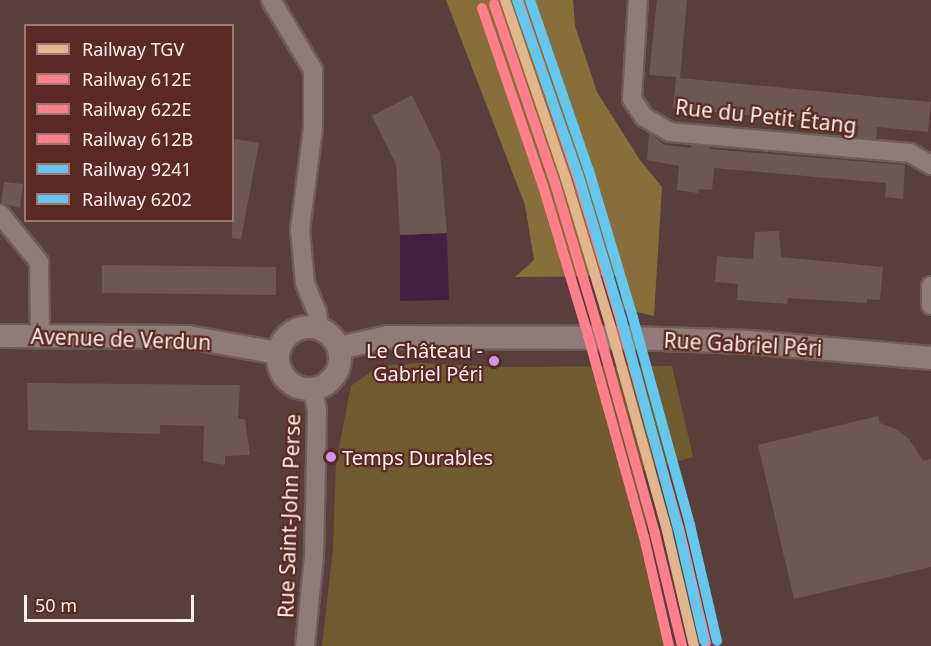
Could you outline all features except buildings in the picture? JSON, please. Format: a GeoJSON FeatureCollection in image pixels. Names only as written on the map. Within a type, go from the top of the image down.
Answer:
{"type":"FeatureCollection","features":[{"type":"Feature","properties":{"kind":"street"},"geometry":{"type":"LineString","coordinates":[[271,0],[313,70],[313,128],[300,230],[305,283],[317,312],[319,329]]}},
{"type":"Feature","properties":{"kind":"street","name":"Rue du Petit Étang"},"geometry":{"type":"LineString","coordinates":[[639,0],[632,99],[644,117],[670,132],[910,153],[931,165]]}},
{"type":"Feature","properties":{"kind":"street"},"geometry":{"type":"LineString","coordinates":[[0,214],[39,262],[40,336]]}},
{"type":"Feature","properties":{"kind":"street"},"geometry":{"type":"LineString","coordinates":[[931,286],[931,304]]}},
{"type":"Feature","properties":{"kind":"street"},"geometry":{"type":"LineString","coordinates":[[307,326],[327,332],[339,348],[340,359],[332,379],[312,388],[301,388],[283,375],[278,353],[288,334],[297,329],[307,326]]}},
{"type":"Feature","properties":{"kind":"street","name":"Avenue de Verdun"},"geometry":{"type":"LineString","coordinates":[[0,336],[188,337],[278,353]]}},
{"type":"Feature","properties":{"kind":"street","name":"Rue Gabriel Péri"},"geometry":{"type":"LineString","coordinates":[[339,348],[388,338],[632,338],[750,342],[931,358]]}},
{"type":"Feature","properties":{"kind":"street","name":"Rue Saint-John Perse"},"geometry":{"type":"LineString","coordinates":[[305,646],[314,556],[316,411],[312,388]]}},
{"type":"Feature","properties":{"kind":"shaded area"},"geometry":{"type":"Polygon","coordinates":[[[446,0],[573,0],[575,26],[597,92],[640,160],[662,187],[654,316],[623,309],[618,276],[515,277],[534,260],[525,205],[446,0]]]}},
{"type":"Feature","properties":{"kind":"shaded area"},"geometry":{"type":"Polygon","coordinates":[[[447,233],[449,300],[400,301],[400,235],[447,233]]]}},
{"type":"Feature","properties":{"kind":"shaded area"},"geometry":{"type":"Polygon","coordinates":[[[421,363],[497,367],[672,366],[693,457],[636,473],[671,646],[322,646],[333,549],[336,462],[351,386],[379,366],[421,363]]]}},
{"type":"Feature","properties":{"kind":"rail line","name":"TGV"},"geometry":{"type":"LineString","coordinates":[[505,0],[566,179],[610,325],[667,531],[694,646]]}},
{"type":"Feature","properties":{"kind":"rail line","name":"9241"},"geometry":{"type":"LineString","coordinates":[[517,0],[578,174],[622,321],[678,528],[704,641]]}},
{"type":"Feature","properties":{"kind":"rail line","name":"622E"},"geometry":{"type":"LineString","coordinates":[[518,0],[577,175],[621,322],[679,528],[706,643]]}},
{"type":"Feature","properties":{"kind":"rail line","name":"6202"},"geometry":{"type":"LineString","coordinates":[[530,0],[589,171],[633,318],[690,525],[717,641]]}},
{"type":"Feature","properties":{"kind":"rail line","name":"612E"},"geometry":{"type":"LineString","coordinates":[[494,4],[555,183],[598,328],[655,534],[682,646]]}},
{"type":"Feature","properties":{"kind":"rail line","name":"612B"},"geometry":{"type":"LineString","coordinates":[[482,8],[543,186],[587,332],[644,537],[669,646]]}},
{"type":"Feature","properties":{"kind":"place","name":"Le Château - Gabriel Péri"},"geometry":{"type":"Point","coordinates":[494,361]}},
{"type":"Feature","properties":{"kind":"place","name":"Temps Durables"},"geometry":{"type":"Point","coordinates":[331,457]}}]}
